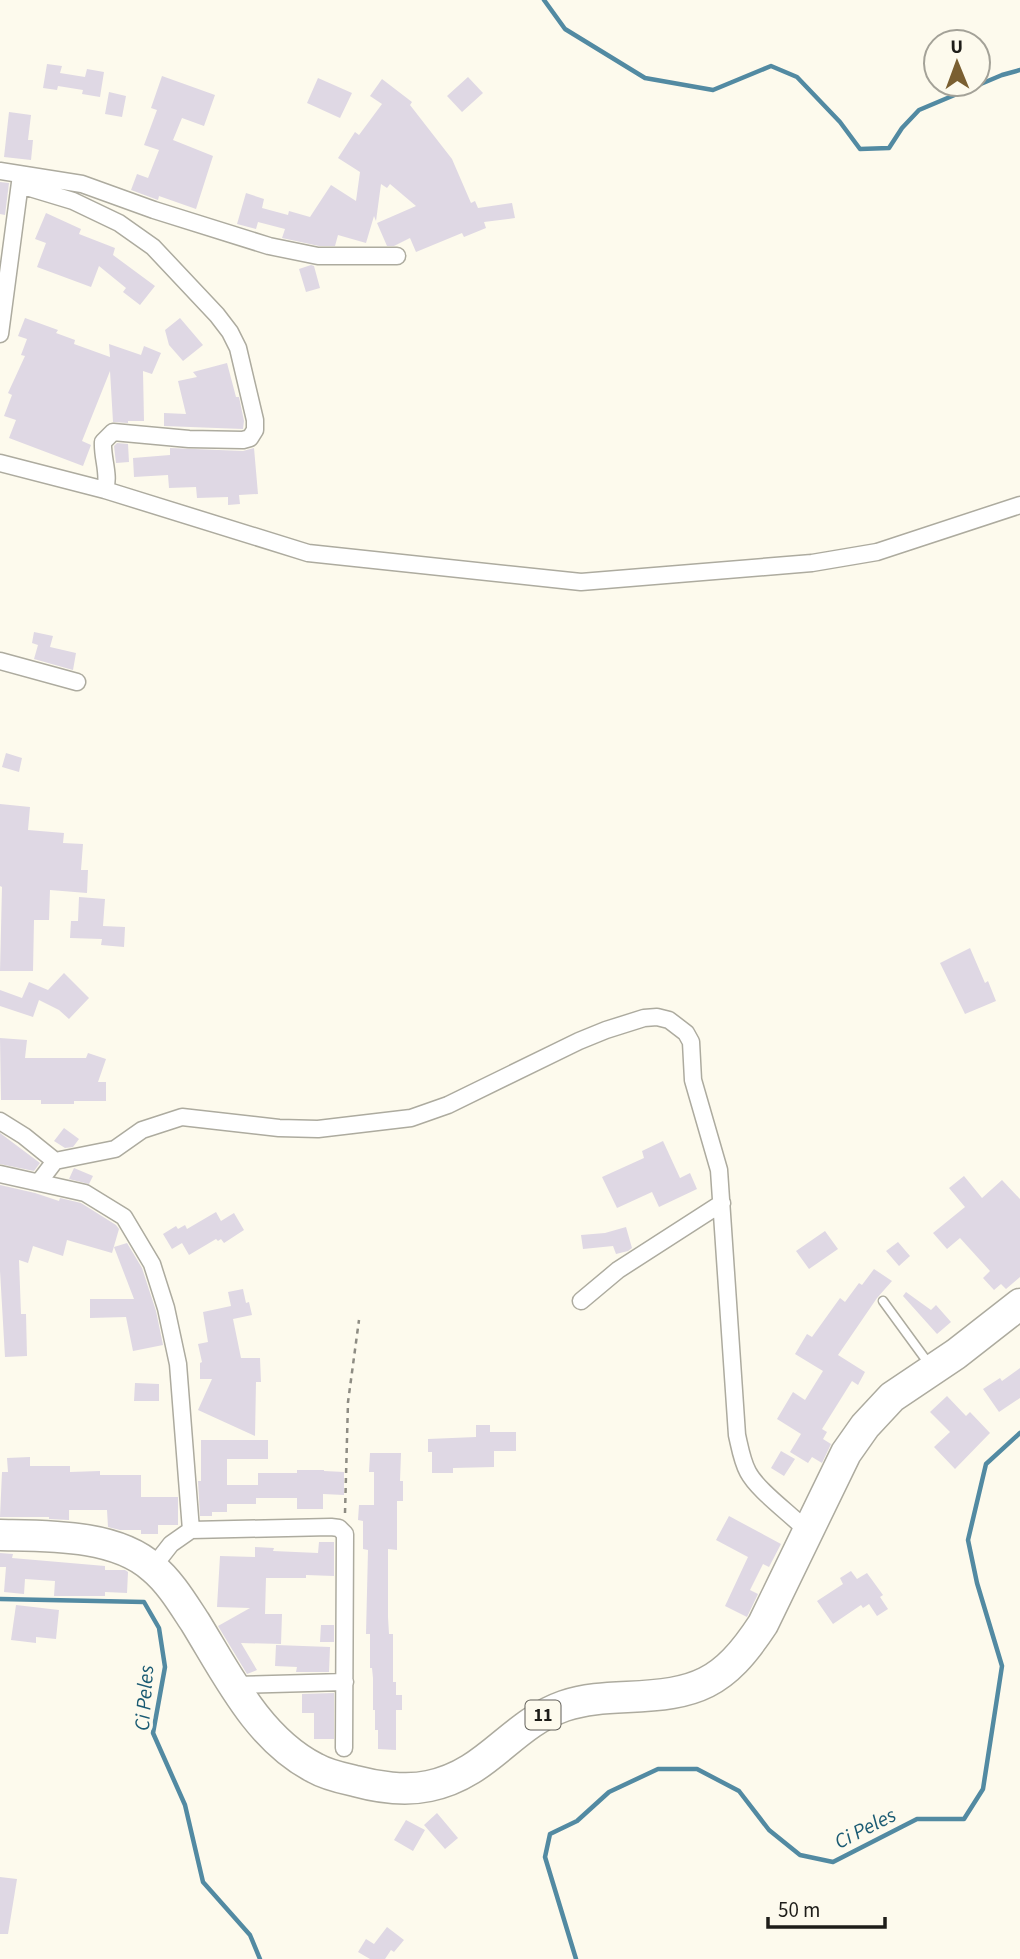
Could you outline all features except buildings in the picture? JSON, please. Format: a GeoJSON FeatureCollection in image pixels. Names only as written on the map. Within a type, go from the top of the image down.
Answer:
{"type":"FeatureCollection","features":[{"type":"Feature","properties":{"kind":"highway","name":"11"},"geometry":{"type":"LineString","coordinates":[[0,1535],[68,1538],[101,1544],[132,1554],[153,1567],[184,1606],[234,1685],[287,1750],[316,1769],[368,1784],[425,1787],[464,1774],[533,1721],[565,1706],[597,1698],[681,1693],[713,1679],[740,1656],[763,1624],[846,1453],[865,1426],[892,1398],[956,1354],[1020,1304]]}},
{"type":"Feature","properties":{"kind":"street"},"geometry":{"type":"LineString","coordinates":[[0,170],[119,223],[153,247],[217,315],[238,348],[255,420],[253,434],[243,440],[189,439],[113,432],[103,442],[107,482],[105,490]]}},
{"type":"Feature","properties":{"kind":"street"},"geometry":{"type":"LineString","coordinates":[[20,180],[82,184],[269,246],[318,256],[397,256]]}},
{"type":"Feature","properties":{"kind":"street"},"geometry":{"type":"LineString","coordinates":[[0,334],[20,180]]}},
{"type":"Feature","properties":{"kind":"street"},"geometry":{"type":"LineString","coordinates":[[57,194],[82,184]]}},
{"type":"Feature","properties":{"kind":"street"},"geometry":{"type":"LineString","coordinates":[[0,463],[105,490],[308,553],[581,582],[812,563],[877,552],[1020,505]]}},
{"type":"Feature","properties":{"kind":"street"},"geometry":{"type":"LineString","coordinates":[[0,661],[77,682]]}},
{"type":"Feature","properties":{"kind":"street"},"geometry":{"type":"LineString","coordinates":[[39,1182],[55,1161],[115,1149],[142,1130],[182,1117],[305,1129],[411,1118],[448,1105],[579,1041],[633,1020],[657,1017],[678,1025],[691,1042],[693,1080],[716,1155],[722,1203],[737,1435],[743,1460],[757,1485],[807,1531]]}},
{"type":"Feature","properties":{"kind":"street"},"geometry":{"type":"LineString","coordinates":[[0,1121],[55,1161]]}},
{"type":"Feature","properties":{"kind":"street"},"geometry":{"type":"LineString","coordinates":[[0,1174],[85,1194],[124,1217],[152,1264],[166,1308],[178,1364],[191,1530]]}},
{"type":"Feature","properties":{"kind":"street"},"geometry":{"type":"LineString","coordinates":[[581,1301],[618,1270],[722,1203]]}},
{"type":"Feature","properties":{"kind":"street"},"geometry":{"type":"LineString","coordinates":[[153,1567],[171,1544],[191,1530],[339,1528],[345,1534],[344,1748]]}},
{"type":"Feature","properties":{"kind":"street"},"geometry":{"type":"LineString","coordinates":[[234,1685],[345,1682]]}},
{"type":"Feature","properties":{"kind":"lane"},"geometry":{"type":"LineString","coordinates":[[883,1301],[933,1369]]}},
{"type":"Feature","properties":{"kind":"path"},"geometry":{"type":"LineString","coordinates":[[345,1534],[348,1402],[359,1320]]}},
{"type":"Feature","properties":{"kind":"waterway"},"geometry":{"type":"LineString","coordinates":[[544,0],[565,29],[645,78],[713,90],[771,66],[797,77],[840,122],[860,149],[889,148],[902,128],[919,110],[1020,70]]}},
{"type":"Feature","properties":{"kind":"waterway","name":"Ci Peles"},"geometry":{"type":"LineString","coordinates":[[576,1959],[545,1857],[550,1834],[577,1821],[609,1792],[658,1769],[697,1769],[739,1791],[769,1830],[800,1855],[833,1862],[917,1819],[964,1819],[983,1789],[1002,1666],[977,1583],[968,1540],[986,1464],[1020,1433]]}},
{"type":"Feature","properties":{"kind":"waterway","name":"Ci Peles"},"geometry":{"type":"LineString","coordinates":[[0,1599],[144,1602],[159,1628],[165,1667],[153,1733],[185,1805],[203,1882],[250,1935],[260,1959]]}}]}
